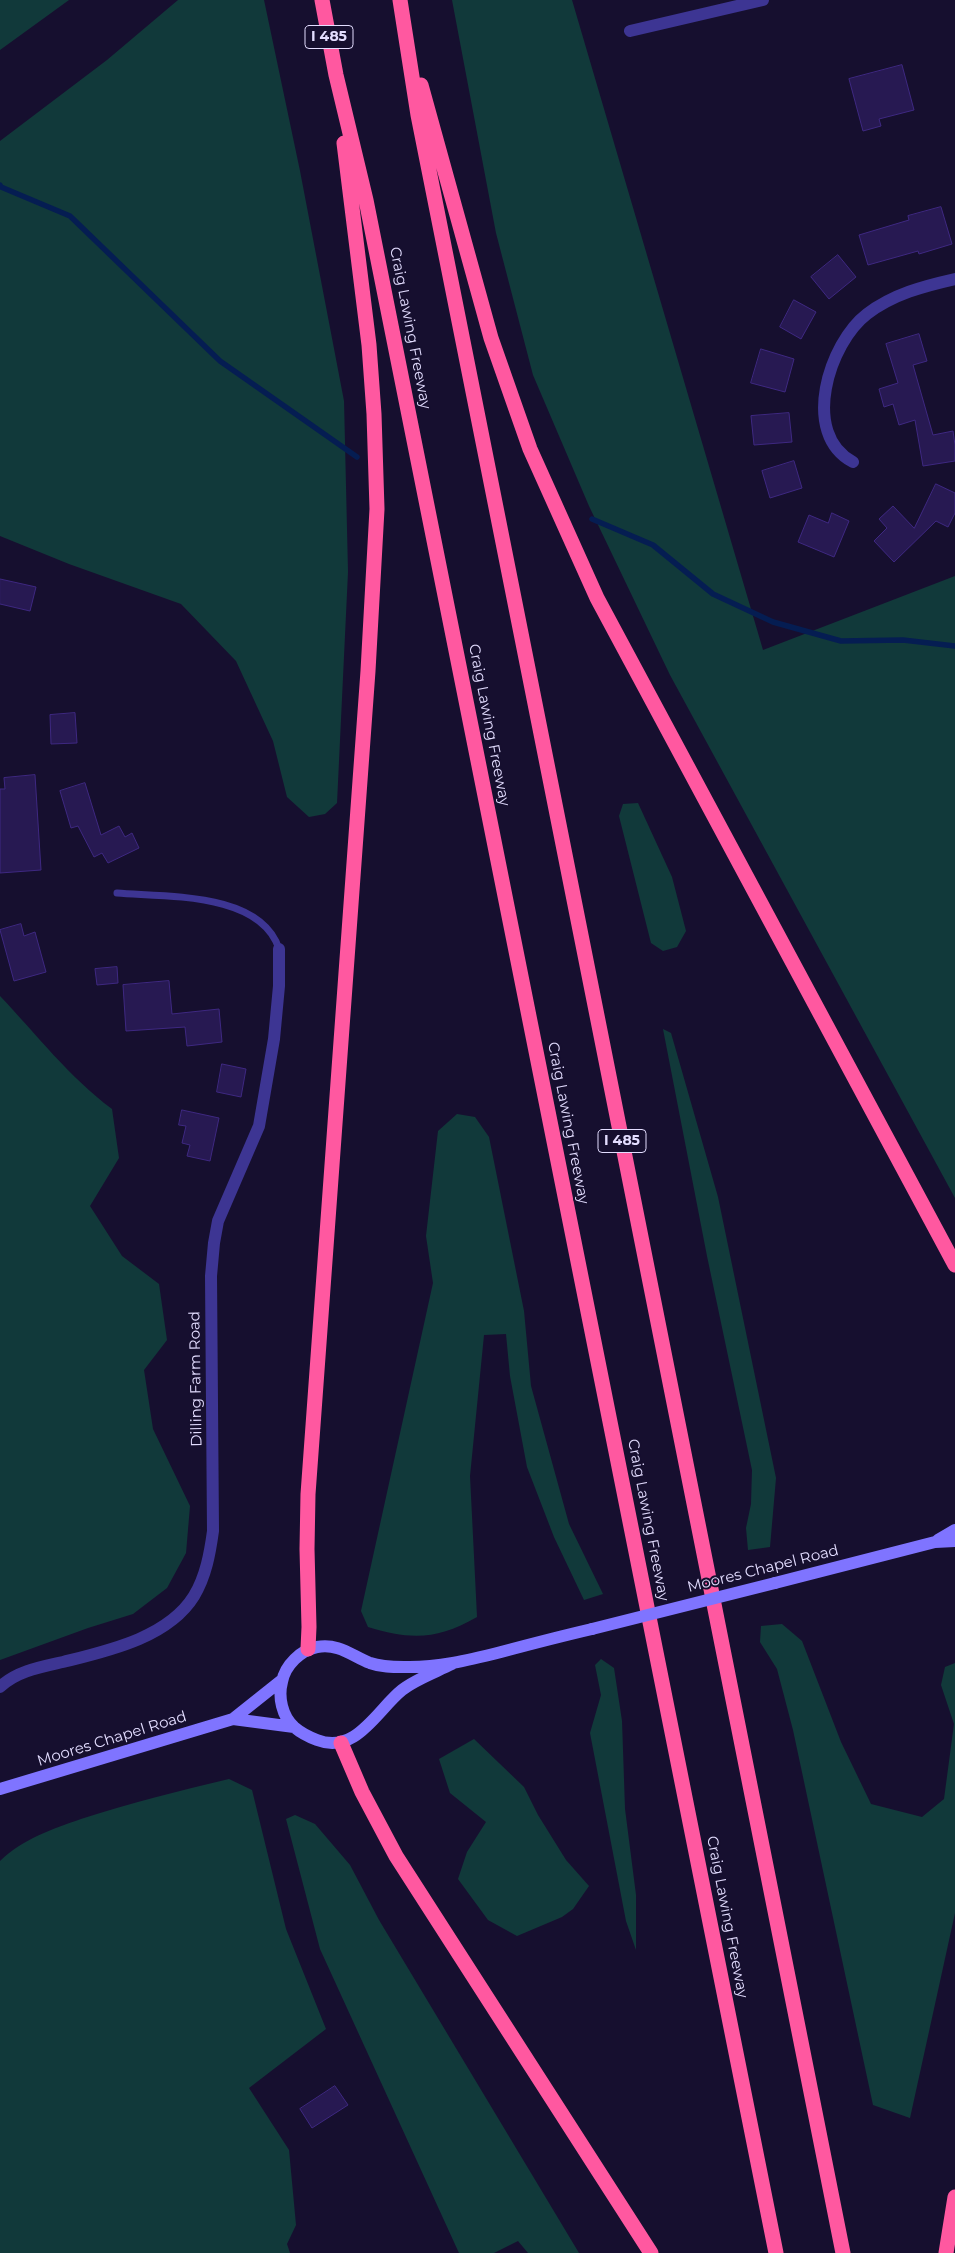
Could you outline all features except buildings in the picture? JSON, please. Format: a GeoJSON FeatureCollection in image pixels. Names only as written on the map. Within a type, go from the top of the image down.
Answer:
{"type":"FeatureCollection","features":[{"type":"Feature","properties":{"kind":"highway","name":"Craig Lawing Freeway"},"geometry":{"type":"LineString","coordinates":[[322,0],[336,74],[370,219],[776,2253]]}},
{"type":"Feature","properties":{"kind":"highway","name":"I 485"},"geometry":{"type":"LineString","coordinates":[[400,0],[406,28],[420,125],[843,2253]]}},
{"type":"Feature","properties":{"kind":"highway"},"geometry":{"type":"LineString","coordinates":[[406,28],[491,338],[530,449],[545,484],[597,598],[955,1264]]}},
{"type":"Feature","properties":{"kind":"highway"},"geometry":{"type":"LineString","coordinates":[[308,1649],[308,1494],[366,691],[377,509],[374,414],[369,345],[336,74]]}},
{"type":"Feature","properties":{"kind":"highway"},"geometry":{"type":"LineString","coordinates":[[341,1743],[362,1792],[396,1856],[651,2253]]}},
{"type":"Feature","properties":{"kind":"highway"},"geometry":{"type":"LineString","coordinates":[[946,2253],[955,2197]]}},
{"type":"Feature","properties":{"kind":"main road","name":"Moores Chapel Road"},"geometry":{"type":"LineString","coordinates":[[935,1542],[955,1530]]}},
{"type":"Feature","properties":{"kind":"main road","name":"Moores Chapel Road"},"geometry":{"type":"LineString","coordinates":[[0,1789],[233,1719],[282,1680],[297,1656],[308,1649],[335,1646],[384,1666],[407,1667],[452,1664],[935,1542],[955,1541]]}},
{"type":"Feature","properties":{"kind":"main road","name":"Moores Chapel Road"},"geometry":{"type":"LineString","coordinates":[[282,1680],[280,1692],[281,1705],[286,1716],[294,1726],[308,1736],[324,1742],[341,1743],[351,1739],[365,1728],[404,1689],[452,1664]]}},
{"type":"Feature","properties":{"kind":"main road","name":"Moores Chapel Road"},"geometry":{"type":"LineString","coordinates":[[233,1719],[294,1726]]}},
{"type":"Feature","properties":{"kind":"street"},"geometry":{"type":"LineString","coordinates":[[630,31],[763,0]]}},
{"type":"Feature","properties":{"kind":"street"},"geometry":{"type":"LineString","coordinates":[[853,462],[840,456],[830,438],[825,422],[824,402],[828,380],[836,357],[847,336],[866,314],[890,299],[917,288],[955,279]]}},
{"type":"Feature","properties":{"kind":"street","name":"Dilling Farm Road"},"geometry":{"type":"LineString","coordinates":[[0,1687],[12,1678],[27,1671],[102,1652],[146,1636],[180,1612],[193,1597],[203,1576],[209,1558],[213,1511],[212,1276],[214,1243],[218,1222],[227,1198],[256,1137],[274,1039],[279,986],[279,949]]}},
{"type":"Feature","properties":{"kind":"lane"},"geometry":{"type":"LineString","coordinates":[[117,893],[203,901],[236,908],[262,922],[270,930],[279,949]]}},
{"type":"Feature","properties":{"kind":"green space"},"geometry":{"type":"Polygon","coordinates":[[[0,0],[69,0],[0,50],[0,0]]]}},
{"type":"Feature","properties":{"kind":"green space"},"geometry":{"type":"Polygon","coordinates":[[[178,0],[264,0],[300,171],[344,401],[348,572],[337,803],[325,814],[309,817],[287,797],[273,741],[236,661],[181,604],[69,564],[0,536],[0,141],[107,60],[178,0]]]}},
{"type":"Feature","properties":{"kind":"green space"},"geometry":{"type":"Polygon","coordinates":[[[452,0],[572,0],[763,650],[955,576],[955,1198],[670,675],[589,506],[533,375],[496,233],[452,0]]]}},
{"type":"Feature","properties":{"kind":"green space"},"geometry":{"type":"Polygon","coordinates":[[[638,803],[672,877],[686,931],[677,947],[663,951],[651,943],[619,816],[623,804],[638,803]]]}},
{"type":"Feature","properties":{"kind":"green space"},"geometry":{"type":"Polygon","coordinates":[[[0,996],[67,1069],[96,1097],[112,1109],[119,1158],[90,1206],[122,1256],[159,1284],[167,1340],[144,1370],[153,1429],[190,1506],[186,1553],[167,1588],[133,1614],[0,1660],[0,996]]]}},
{"type":"Feature","properties":{"kind":"green space"},"geometry":{"type":"Polygon","coordinates":[[[663,1029],[671,1033],[718,1197],[776,1478],[770,1547],[748,1550],[746,1528],[751,1504],[752,1470],[707,1256],[663,1029]]]}},
{"type":"Feature","properties":{"kind":"green space"},"geometry":{"type":"Polygon","coordinates":[[[457,1114],[475,1117],[489,1137],[524,1311],[531,1386],[569,1524],[603,1594],[584,1600],[554,1537],[527,1467],[510,1376],[506,1334],[484,1335],[470,1476],[477,1617],[463,1625],[436,1634],[411,1636],[368,1627],[361,1611],[433,1283],[426,1236],[438,1131],[457,1114]]]}},
{"type":"Feature","properties":{"kind":"green space"},"geometry":{"type":"Polygon","coordinates":[[[782,1624],[802,1641],[841,1742],[871,1804],[922,1817],[944,1799],[954,1724],[941,1685],[945,1667],[955,1663],[955,1913],[910,2118],[873,2105],[793,1730],[777,1669],[760,1642],[761,1626],[782,1624]]]}},
{"type":"Feature","properties":{"kind":"green space"},"geometry":{"type":"Polygon","coordinates":[[[601,1659],[614,1668],[622,1721],[625,1809],[636,1895],[636,1950],[626,1921],[590,1733],[601,1695],[595,1665],[601,1659]]]}},
{"type":"Feature","properties":{"kind":"green space"},"geometry":{"type":"Polygon","coordinates":[[[474,1739],[524,1787],[538,1815],[566,1860],[589,1886],[573,1909],[562,1917],[517,1936],[488,1920],[458,1879],[467,1852],[486,1822],[450,1793],[439,1759],[474,1739]]]}},
{"type":"Feature","properties":{"kind":"green space"},"geometry":{"type":"Polygon","coordinates":[[[229,1779],[252,1790],[286,1929],[326,2029],[249,2088],[289,2150],[296,2225],[287,2244],[290,2253],[0,2253],[0,1861],[28,1841],[70,1823],[136,1802],[229,1779]]]}},
{"type":"Feature","properties":{"kind":"green space"},"geometry":{"type":"Polygon","coordinates":[[[295,1815],[315,1824],[350,1865],[379,1920],[579,2253],[528,2253],[518,2241],[494,2253],[459,2253],[320,1949],[286,1819],[295,1815]]]}},
{"type":"Feature","properties":{"kind":"waterway"},"geometry":{"type":"LineString","coordinates":[[0,185],[70,216],[220,361],[357,457]]}},
{"type":"Feature","properties":{"kind":"waterway"},"geometry":{"type":"LineString","coordinates":[[592,519],[653,545],[713,594],[773,622],[841,641],[903,640],[955,646]]}}]}
